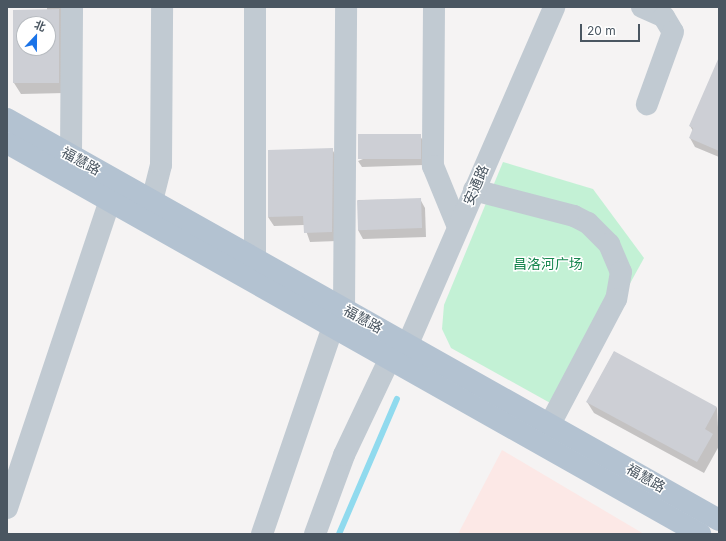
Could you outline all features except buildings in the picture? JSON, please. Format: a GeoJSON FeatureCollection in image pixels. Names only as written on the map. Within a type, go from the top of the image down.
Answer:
{"type":"FeatureCollection","features":[{"type":"Feature","properties":{"kind":"main road","name":"福慧路"},"geometry":{"type":"LineString","coordinates":[[7,119],[255,258],[339,318],[700,534]]}},
{"type":"Feature","properties":{"kind":"main road","name":"福慧路"},"geometry":{"type":"LineString","coordinates":[[7,143],[110,201],[339,318]]}},
{"type":"Feature","properties":{"kind":"main road","name":"福慧路"},"geometry":{"type":"LineString","coordinates":[[399,355],[550,424],[719,520]]}},
{"type":"Feature","properties":{"kind":"street"},"geometry":{"type":"LineString","coordinates":[[71,155],[72,7]]}},
{"type":"Feature","properties":{"kind":"street"},"geometry":{"type":"LineString","coordinates":[[152,201],[161,165],[162,7]]}},
{"type":"Feature","properties":{"kind":"street"},"geometry":{"type":"LineString","coordinates":[[255,7],[255,258]]}},
{"type":"Feature","properties":{"kind":"street"},"geometry":{"type":"LineString","coordinates":[[262,534],[339,318],[346,7]]}},
{"type":"Feature","properties":{"kind":"street"},"geometry":{"type":"LineString","coordinates":[[434,7],[433,166],[458,227]]}},
{"type":"Feature","properties":{"kind":"street","name":"安通路"},"geometry":{"type":"LineString","coordinates":[[315,534],[344,455],[399,355],[458,227],[554,7]]}},
{"type":"Feature","properties":{"kind":"street"},"geometry":{"type":"LineString","coordinates":[[642,7],[664,17],[673,32],[647,104]]}},
{"type":"Feature","properties":{"kind":"street"},"geometry":{"type":"LineString","coordinates":[[474,190],[574,216],[588,223],[609,244],[621,272],[616,299],[550,424]]}},
{"type":"Feature","properties":{"kind":"street"},"geometry":{"type":"LineString","coordinates":[[7,508],[110,201]]}},
{"type":"Feature","properties":{"kind":"shaded area"},"geometry":{"type":"Polygon","coordinates":[[[502,450],[644,534],[458,534],[502,450]]]}},
{"type":"Feature","properties":{"kind":"green space","name":"昌洛河广场"},"geometry":{"type":"Polygon","coordinates":[[[503,162],[593,189],[644,258],[561,409],[451,348],[442,329],[444,305],[503,162]]]}},
{"type":"Feature","properties":{"kind":"waterway"},"geometry":{"type":"LineString","coordinates":[[339,534],[397,399]]}}]}
